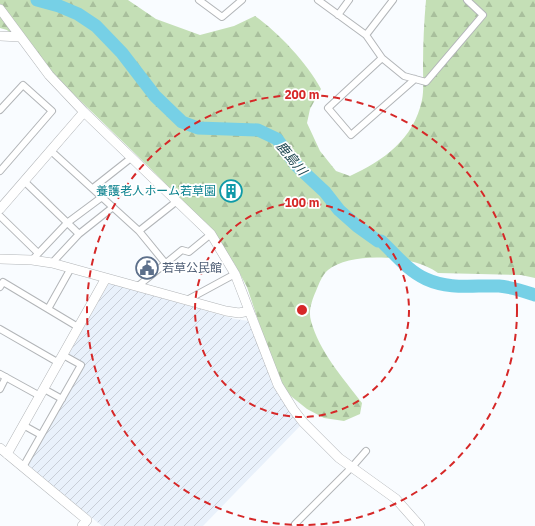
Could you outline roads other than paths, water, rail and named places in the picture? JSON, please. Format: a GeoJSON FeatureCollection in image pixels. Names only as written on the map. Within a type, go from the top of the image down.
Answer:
{"type":"FeatureCollection","features":[{"type":"Feature","properties":{"kind":"street"},"geometry":{"type":"LineString","coordinates":[[199,0],[222,17],[242,0]]}},
{"type":"Feature","properties":{"kind":"street"},"geometry":{"type":"LineString","coordinates":[[318,0],[366,35],[382,58],[404,76],[426,82],[483,15],[467,0]]}},
{"type":"Feature","properties":{"kind":"street"},"geometry":{"type":"LineString","coordinates":[[338,15],[349,0]]}},
{"type":"Feature","properties":{"kind":"street"},"geometry":{"type":"LineString","coordinates":[[366,35],[393,0]]}},
{"type":"Feature","properties":{"kind":"street"},"geometry":{"type":"LineString","coordinates":[[0,9],[49,75],[84,112],[211,234],[235,274],[278,385],[303,422],[339,458],[396,498],[420,526]]}},
{"type":"Feature","properties":{"kind":"street"},"geometry":{"type":"LineString","coordinates":[[0,36],[20,37]]}},
{"type":"Feature","properties":{"kind":"street"},"geometry":{"type":"LineString","coordinates":[[382,58],[328,108],[351,135],[415,79]]}},
{"type":"Feature","properties":{"kind":"street"},"geometry":{"type":"LineString","coordinates":[[0,110],[23,85],[52,111],[0,171]]}},
{"type":"Feature","properties":{"kind":"street"},"geometry":{"type":"LineString","coordinates":[[0,209],[84,112]]}},
{"type":"Feature","properties":{"kind":"street"},"geometry":{"type":"LineString","coordinates":[[50,150],[140,231],[166,264]]}},
{"type":"Feature","properties":{"kind":"street"},"geometry":{"type":"LineString","coordinates":[[93,188],[131,158]]}},
{"type":"Feature","properties":{"kind":"street"},"geometry":{"type":"LineString","coordinates":[[24,181],[79,234]]}},
{"type":"Feature","properties":{"kind":"street"},"geometry":{"type":"LineString","coordinates":[[0,259],[35,256],[67,224],[102,197]]}},
{"type":"Feature","properties":{"kind":"street"},"geometry":{"type":"LineString","coordinates":[[140,231],[177,201]]}},
{"type":"Feature","properties":{"kind":"street"},"geometry":{"type":"LineString","coordinates":[[52,263],[79,234],[113,207]]}},
{"type":"Feature","properties":{"kind":"street"},"geometry":{"type":"LineString","coordinates":[[0,216],[35,256],[52,263],[226,311],[239,313],[249,311]]}},
{"type":"Feature","properties":{"kind":"street"},"geometry":{"type":"LineString","coordinates":[[138,286],[182,250],[189,252],[211,234]]}},
{"type":"Feature","properties":{"kind":"street"},"geometry":{"type":"LineString","coordinates":[[48,309],[71,268]]}},
{"type":"Feature","properties":{"kind":"street"},"geometry":{"type":"LineString","coordinates":[[187,300],[235,274]]}},
{"type":"Feature","properties":{"kind":"street"},"geometry":{"type":"LineString","coordinates":[[82,526],[87,520],[3,451],[23,425],[106,278]]}},
{"type":"Feature","properties":{"kind":"street"},"geometry":{"type":"LineString","coordinates":[[0,287],[3,282],[78,327]]}},
{"type":"Feature","properties":{"kind":"street"},"geometry":{"type":"LineString","coordinates":[[0,329],[61,359],[81,365],[23,467]]}},
{"type":"Feature","properties":{"kind":"street"},"geometry":{"type":"LineString","coordinates":[[0,374],[62,399]]}},
{"type":"Feature","properties":{"kind":"street"},"geometry":{"type":"LineString","coordinates":[[0,389],[6,377]]}},
{"type":"Feature","properties":{"kind":"street"},"geometry":{"type":"LineString","coordinates":[[23,425],[41,435]]}},
{"type":"Feature","properties":{"kind":"street"},"geometry":{"type":"LineString","coordinates":[[295,524],[366,451]]}},
{"type":"Feature","properties":{"kind":"waterway","name":"鹿島川"},"geometry":{"type":"LineString","coordinates":[[37,0],[59,6],[78,14],[96,26],[122,53],[155,96],[182,122],[198,128],[258,130],[277,139],[296,165],[325,192],[339,210],[357,226],[378,241],[381,241],[419,276],[444,285],[504,287],[517,289],[535,295]]}},
{"type":"Feature","properties":{"kind":"place","name":"養護老人ホーム若草園"},"geometry":{"type":"Point","coordinates":[231,191]}},
{"type":"Feature","properties":{"kind":"place","name":"若草公民館"},"geometry":{"type":"Point","coordinates":[147,268]}}]}
